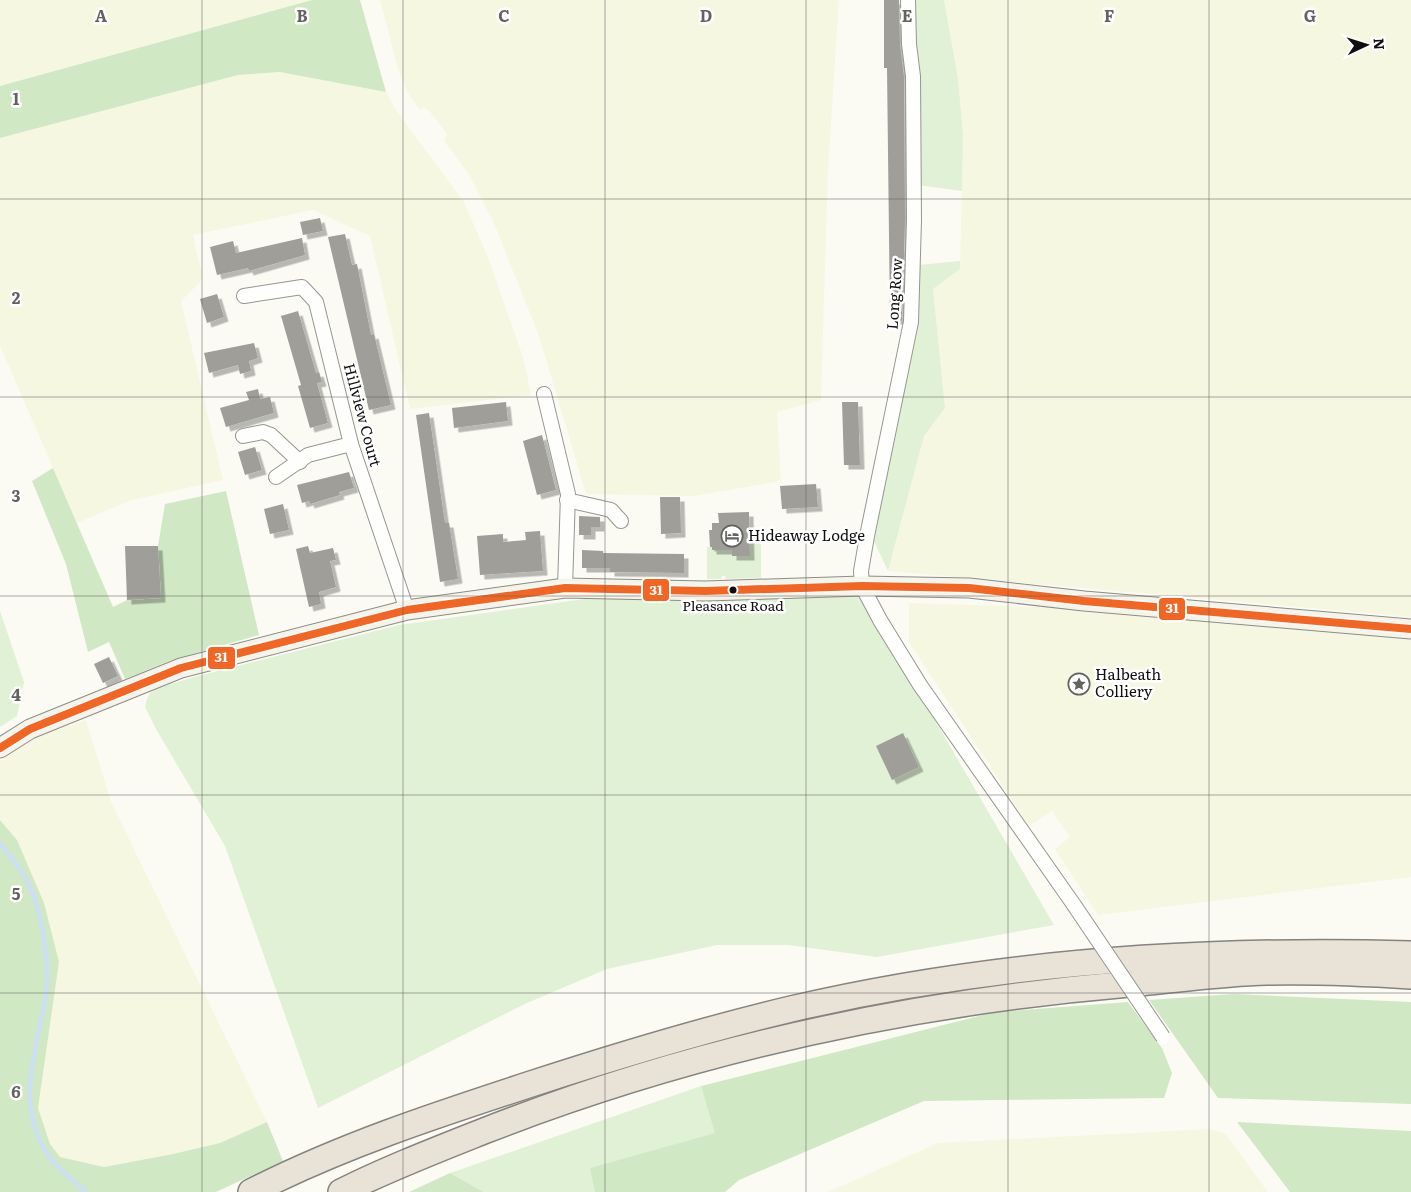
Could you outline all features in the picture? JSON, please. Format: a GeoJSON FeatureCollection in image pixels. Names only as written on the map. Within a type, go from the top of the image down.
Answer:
{"type":"FeatureCollection","features":[{"type":"Feature","properties":{"kind":"highway"},"geometry":{"type":"LineString","coordinates":[[251,1192],[283,1185],[334,1159],[544,1080],[689,1035],[792,1009],[870,993],[975,976],[1063,965],[1263,952],[1411,954]]}},
{"type":"Feature","properties":{"kind":"highway"},"geometry":{"type":"LineString","coordinates":[[347,1191],[449,1145],[547,1106],[722,1052],[880,1017],[978,1000],[1069,989],[1265,972],[1411,976]]}},
{"type":"Feature","properties":{"kind":"street","name":"Long Row"},"geometry":{"type":"LineString","coordinates":[[862,586],[861,571],[867,536],[911,322],[914,210],[913,76],[909,44],[908,0]]}},
{"type":"Feature","properties":{"kind":"street","name":"Hillview Court"},"geometry":{"type":"LineString","coordinates":[[244,296],[302,287],[316,302],[351,444],[407,610]]}},
{"type":"Feature","properties":{"kind":"street"},"geometry":{"type":"LineString","coordinates":[[544,394],[567,500],[565,588]]}},
{"type":"Feature","properties":{"kind":"street"},"geometry":{"type":"LineString","coordinates":[[243,436],[263,432],[271,435],[300,462]]}},
{"type":"Feature","properties":{"kind":"street"},"geometry":{"type":"LineString","coordinates":[[276,477],[308,455],[351,444]]}},
{"type":"Feature","properties":{"kind":"street"},"geometry":{"type":"LineString","coordinates":[[567,500],[611,510],[621,521]]}},
{"type":"Feature","properties":{"kind":"street"},"geometry":{"type":"LineString","coordinates":[[862,586],[880,620],[920,685],[1074,905],[1164,1040]]}},
{"type":"Feature","properties":{"kind":"street"},"geometry":{"type":"LineString","coordinates":[[0,748],[30,729],[102,702],[153,678],[200,663],[407,610],[565,588],[705,591],[862,586],[969,588],[1084,601],[1411,629]]}},
{"type":"Feature","properties":{"kind":"green space"},"geometry":{"type":"Polygon","coordinates":[[[0,0],[312,0],[0,86],[0,0]]]}},
{"type":"Feature","properties":{"kind":"green space"},"geometry":{"type":"Polygon","coordinates":[[[312,0],[360,0],[386,92],[280,72],[238,75],[0,138],[0,86],[312,0]]]}},
{"type":"Feature","properties":{"kind":"green space"},"geometry":{"type":"Polygon","coordinates":[[[380,0],[839,0],[828,169],[821,400],[777,412],[781,481],[693,496],[586,494],[539,336],[494,223],[468,173],[444,141],[447,134],[430,112],[424,107],[420,110],[409,95],[398,69],[380,0]]]}},
{"type":"Feature","properties":{"kind":"green space"},"geometry":{"type":"Polygon","coordinates":[[[911,0],[944,0],[958,78],[963,134],[962,191],[917,185],[921,75],[911,0]]]}},
{"type":"Feature","properties":{"kind":"green space"},"geometry":{"type":"Polygon","coordinates":[[[944,0],[1411,0],[1411,617],[888,571],[924,436],[945,408],[933,289],[960,269],[963,134],[958,78],[944,0]]]}},
{"type":"Feature","properties":{"kind":"green space"},"geometry":{"type":"Polygon","coordinates":[[[280,72],[386,92],[398,113],[464,202],[489,260],[524,360],[531,395],[410,409],[370,236],[313,210],[193,235],[203,279],[181,301],[223,480],[132,500],[77,523],[0,346],[0,138],[238,75],[280,72]]]}},
{"type":"Feature","properties":{"kind":"green space"},"geometry":{"type":"Polygon","coordinates":[[[960,261],[960,269],[933,289],[945,408],[924,436],[888,571],[872,537],[918,265],[960,261]]]}},
{"type":"Feature","properties":{"kind":"green space"},"geometry":{"type":"Polygon","coordinates":[[[53,468],[113,607],[127,600],[161,598],[158,546],[165,504],[226,491],[259,635],[169,661],[125,679],[109,642],[88,652],[66,564],[32,481],[53,468]]]}},
{"type":"Feature","properties":{"kind":"green space"},"geometry":{"type":"Polygon","coordinates":[[[761,532],[761,578],[726,579],[725,576],[722,576],[721,579],[707,579],[707,547],[712,547],[713,550],[732,550],[733,556],[750,556],[750,543],[761,532]]]}},
{"type":"Feature","properties":{"kind":"green space"},"geometry":{"type":"Polygon","coordinates":[[[598,597],[859,597],[911,679],[1054,925],[877,957],[788,945],[717,945],[607,969],[527,1003],[318,1108],[225,846],[145,707],[150,693],[158,688],[194,677],[399,625],[598,597]]]}},
{"type":"Feature","properties":{"kind":"green space"},"geometry":{"type":"Polygon","coordinates":[[[909,603],[1077,608],[1411,639],[1411,877],[1098,915],[1055,849],[1070,837],[1052,811],[1029,826],[909,642],[909,603]]]}},
{"type":"Feature","properties":{"kind":"green space"},"geometry":{"type":"Polygon","coordinates":[[[0,611],[24,682],[17,716],[0,727],[0,611]]]}},
{"type":"Feature","properties":{"kind":"green space"},"geometry":{"type":"Polygon","coordinates":[[[86,720],[111,802],[267,1122],[220,1143],[104,1167],[60,1157],[50,1144],[38,1108],[59,962],[17,840],[0,820],[0,761],[37,737],[86,720]]]}},
{"type":"Feature","properties":{"kind":"green space"},"geometry":{"type":"Polygon","coordinates":[[[0,820],[17,840],[44,903],[59,962],[38,1108],[50,1144],[60,1157],[104,1167],[220,1143],[267,1122],[283,1161],[216,1192],[0,1192],[0,820]]]}},
{"type":"Feature","properties":{"kind":"green space"},"geometry":{"type":"Polygon","coordinates":[[[1234,994],[1411,1002],[1411,1104],[1218,1098],[1149,1000],[1234,994]]]}},
{"type":"Feature","properties":{"kind":"green space"},"geometry":{"type":"Polygon","coordinates":[[[1128,1002],[1162,1048],[1172,1073],[1164,1098],[924,1101],[739,1180],[725,1192],[595,1192],[590,1168],[715,1133],[701,1086],[995,1012],[1128,1002]]]}},
{"type":"Feature","properties":{"kind":"green space"},"geometry":{"type":"Polygon","coordinates":[[[701,1086],[716,1133],[591,1168],[595,1192],[484,1192],[450,1173],[701,1086]]]}},
{"type":"Feature","properties":{"kind":"green space"},"geometry":{"type":"Polygon","coordinates":[[[1237,1122],[1411,1131],[1411,1192],[1290,1192],[1237,1122]]]}},
{"type":"Feature","properties":{"kind":"green space"},"geometry":{"type":"Polygon","coordinates":[[[1209,1129],[1226,1134],[1268,1192],[828,1192],[938,1143],[1209,1129]]]}},
{"type":"Feature","properties":{"kind":"green space"},"geometry":{"type":"Polygon","coordinates":[[[450,1173],[484,1192],[409,1192],[450,1173]]]}},
{"type":"Feature","properties":{"kind":"building"},"geometry":{"type":"Polygon","coordinates":[[[884,0],[899,0],[900,44],[904,77],[905,220],[902,320],[890,320],[887,68],[884,68],[884,0]]]}},
{"type":"Feature","properties":{"kind":"building"},"geometry":{"type":"Polygon","coordinates":[[[320,218],[323,231],[303,235],[300,222],[320,218]]]}},
{"type":"Feature","properties":{"kind":"building"},"geometry":{"type":"Polygon","coordinates":[[[345,234],[352,265],[357,264],[371,335],[374,334],[391,405],[369,410],[328,237],[345,234]]]}},
{"type":"Feature","properties":{"kind":"building"},"geometry":{"type":"Polygon","coordinates":[[[302,238],[305,255],[249,271],[248,268],[217,275],[210,247],[233,241],[236,253],[302,238]]]}},
{"type":"Feature","properties":{"kind":"building"},"geometry":{"type":"Polygon","coordinates":[[[217,294],[224,317],[207,323],[200,299],[217,294]]]}},
{"type":"Feature","properties":{"kind":"building"},"geometry":{"type":"Polygon","coordinates":[[[298,311],[316,373],[319,372],[322,382],[317,383],[328,423],[310,428],[298,386],[301,385],[281,316],[298,311]]]}},
{"type":"Feature","properties":{"kind":"building"},"geometry":{"type":"Polygon","coordinates":[[[254,343],[258,358],[249,361],[251,371],[240,374],[238,365],[209,373],[204,353],[254,343]]]}},
{"type":"Feature","properties":{"kind":"building"},"geometry":{"type":"Polygon","coordinates":[[[258,389],[260,399],[270,397],[274,413],[226,427],[220,408],[249,400],[246,392],[258,389]]]}},
{"type":"Feature","properties":{"kind":"building"},"geometry":{"type":"Polygon","coordinates":[[[506,402],[508,421],[454,428],[452,408],[506,402]]]}},
{"type":"Feature","properties":{"kind":"building"},"geometry":{"type":"Polygon","coordinates":[[[842,402],[858,402],[860,465],[844,465],[842,402]]]}},
{"type":"Feature","properties":{"kind":"building"},"geometry":{"type":"Polygon","coordinates":[[[429,413],[445,523],[449,523],[458,579],[440,582],[416,415],[429,413]]]}},
{"type":"Feature","properties":{"kind":"building"},"geometry":{"type":"Polygon","coordinates":[[[542,435],[556,490],[537,495],[523,441],[542,435]]]}},
{"type":"Feature","properties":{"kind":"building"},"geometry":{"type":"Polygon","coordinates":[[[255,447],[262,470],[245,475],[238,452],[255,447]]]}},
{"type":"Feature","properties":{"kind":"building"},"geometry":{"type":"Polygon","coordinates":[[[349,472],[354,488],[339,492],[340,495],[310,504],[309,501],[302,503],[297,485],[349,472]]]}},
{"type":"Feature","properties":{"kind":"building"},"geometry":{"type":"Polygon","coordinates":[[[816,484],[818,507],[782,509],[780,486],[816,484]]]}},
{"type":"Feature","properties":{"kind":"building"},"geometry":{"type":"Polygon","coordinates":[[[660,497],[680,497],[681,533],[661,534],[660,497]]]}},
{"type":"Feature","properties":{"kind":"building"},"geometry":{"type":"Polygon","coordinates":[[[283,504],[289,530],[270,534],[264,509],[283,504]]]}},
{"type":"Feature","properties":{"kind":"building"},"geometry":{"type":"Polygon","coordinates":[[[749,512],[750,556],[732,556],[732,550],[712,550],[712,547],[710,547],[709,530],[712,530],[712,523],[719,523],[718,513],[749,512]]]}},
{"type":"Feature","properties":{"kind":"building"},"geometry":{"type":"Polygon","coordinates":[[[579,516],[600,517],[600,527],[591,527],[591,535],[579,535],[579,516]]]}},
{"type":"Feature","properties":{"kind":"building"},"geometry":{"type":"Polygon","coordinates":[[[540,531],[543,571],[480,575],[477,536],[503,534],[503,542],[526,540],[525,532],[540,531]]]}},
{"type":"Feature","properties":{"kind":"building"},"geometry":{"type":"Polygon","coordinates":[[[125,546],[158,546],[161,598],[127,600],[125,546]]]}},
{"type":"Feature","properties":{"kind":"building"},"geometry":{"type":"Polygon","coordinates":[[[308,546],[310,553],[333,548],[336,560],[330,561],[336,587],[319,592],[321,604],[309,607],[296,549],[308,546]]]}},
{"type":"Feature","properties":{"kind":"building"},"geometry":{"type":"Polygon","coordinates":[[[582,550],[603,551],[603,553],[684,554],[684,573],[610,572],[610,568],[582,568],[582,550]]]}},
{"type":"Feature","properties":{"kind":"building"},"geometry":{"type":"Polygon","coordinates":[[[109,657],[118,676],[103,683],[94,664],[109,657]]]}},
{"type":"Feature","properties":{"kind":"building"},"geometry":{"type":"Polygon","coordinates":[[[903,733],[919,767],[892,780],[876,746],[903,733]]]}},
{"type":"Feature","properties":{"kind":"waterway"},"geometry":{"type":"LineString","coordinates":[[0,844],[18,866],[35,900],[43,932],[47,964],[46,992],[31,1075],[32,1115],[38,1135],[48,1155],[61,1170],[86,1192]]}},
{"type":"Feature","properties":{"kind":"transit line","name":"31"},"geometry":{"type":"LineString","coordinates":[[0,748],[30,729],[181,668],[407,610],[565,588],[705,591],[862,586],[969,588],[1084,601],[1411,629]]}},
{"type":"Feature","properties":{"kind":"place","name":"Hideaway Lodge"},"geometry":{"type":"Point","coordinates":[732,536]}},
{"type":"Feature","properties":{"kind":"place","name":"Pleasance Road"},"geometry":{"type":"Point","coordinates":[733,590]}},
{"type":"Feature","properties":{"kind":"place","name":"Halbeath Colliery"},"geometry":{"type":"Point","coordinates":[1079,684]}}]}
